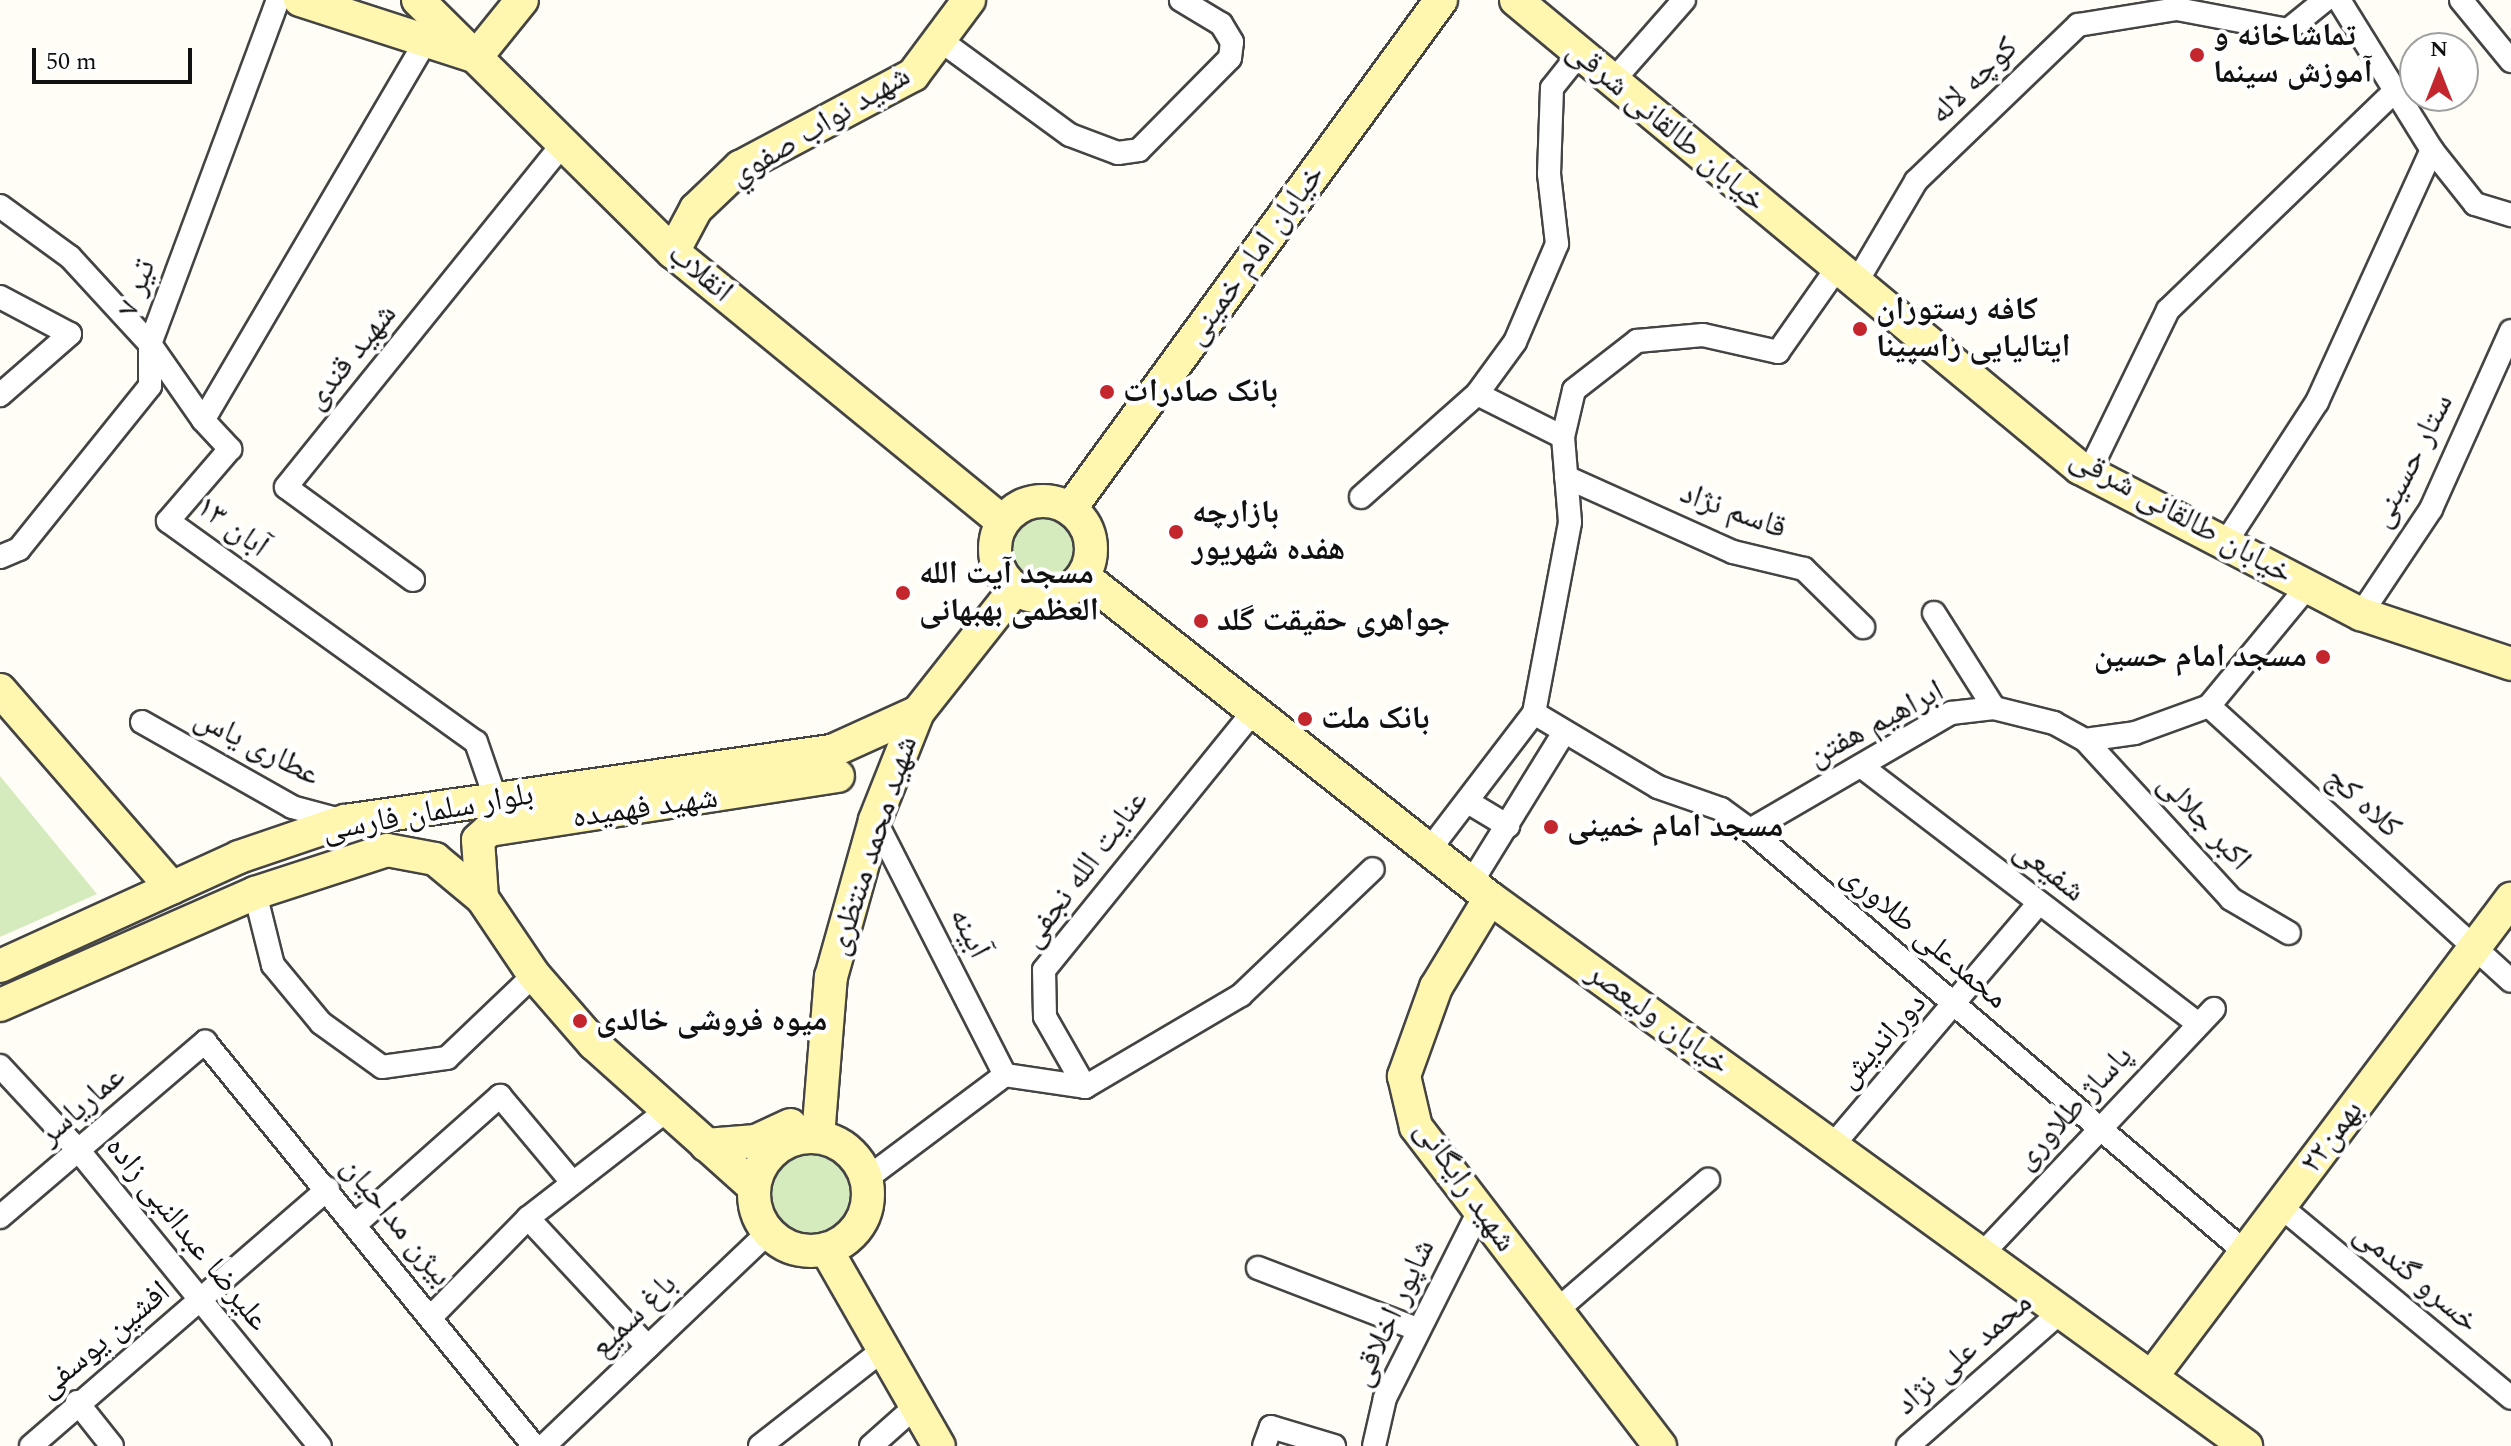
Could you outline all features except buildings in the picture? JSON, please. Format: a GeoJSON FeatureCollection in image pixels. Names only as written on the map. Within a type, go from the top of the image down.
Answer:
{"type":"FeatureCollection","features":[{"type":"Feature","properties":{"kind":"main road"},"geometry":{"type":"LineString","coordinates":[[300,0],[424,44],[476,57],[522,0]]}},
{"type":"Feature","properties":{"kind":"main road","name":"انقلاب"},"geometry":{"type":"LineString","coordinates":[[418,0],[673,252],[1003,522]]}},
{"type":"Feature","properties":{"kind":"main road","name":"شهید نواب صفوي"},"geometry":{"type":"LineString","coordinates":[[673,252],[696,209],[740,167],[913,75],[969,0]]}},
{"type":"Feature","properties":{"kind":"main road","name":"خیابان امام خمینی"},"geometry":{"type":"LineString","coordinates":[[1070,509],[1441,0]]}},
{"type":"Feature","properties":{"kind":"main road","name":"خیابان طالقانی شرقی"},"geometry":{"type":"LineString","coordinates":[[1516,0],[1847,276],[2089,472],[2361,614],[2511,664]]}},
{"type":"Feature","properties":{"kind":"main road"},"geometry":{"type":"LineString","coordinates":[[1034,501],[1070,509],[1090,540],[1083,576],[1051,597],[1015,589],[995,558],[1003,522],[1034,501]]}},
{"type":"Feature","properties":{"kind":"main road","name":"خیابان ولیعصر"},"geometry":{"type":"LineString","coordinates":[[1083,576],[1255,709],[1480,891],[2153,1375],[2243,1445]]}},
{"type":"Feature","properties":{"kind":"main road","name":"شهید محمد منتظری"},"geometry":{"type":"LineString","coordinates":[[818,1137],[831,977],[875,820],[918,712],[1015,589]]}},
{"type":"Feature","properties":{"kind":"main road"},"geometry":{"type":"LineString","coordinates":[[0,690],[172,888]]}},
{"type":"Feature","properties":{"kind":"main road"},"geometry":{"type":"LineString","coordinates":[[875,820],[835,764],[918,712]]}},
{"type":"Feature","properties":{"kind":"main road","name":"بلوار سلمان فارسی"},"geometry":{"type":"LineString","coordinates":[[0,966],[172,888],[345,821],[496,800],[835,764]]}},
{"type":"Feature","properties":{"kind":"main road","name":"شهید فهمیده"},"geometry":{"type":"LineString","coordinates":[[754,1187],[594,1044],[534,975],[482,898],[476,859],[478,840],[489,830],[835,764]]}},
{"type":"Feature","properties":{"kind":"main road","name":"بلوار سلمان فارسی"},"geometry":{"type":"LineString","coordinates":[[0,1005],[255,893],[387,850],[435,859],[482,898]]}},
{"type":"Feature","properties":{"kind":"main road","name":"شهید رایگانی"},"geometry":{"type":"LineString","coordinates":[[1480,891],[1436,987],[1404,1076],[1416,1127],[1556,1311],[1641,1439]]}},
{"type":"Feature","properties":{"kind":"main road","name":"۲۲بهمن"},"geometry":{"type":"LineString","coordinates":[[2153,1375],[2511,899]]}},
{"type":"Feature","properties":{"kind":"main road"},"geometry":{"type":"LineString","coordinates":[[706,1145],[772,1135],[821,1098]]}},
{"type":"Feature","properties":{"kind":"main road"},"geometry":{"type":"LineString","coordinates":[[818,1137],[848,1151],[866,1179],[861,1222],[826,1249],[803,1251],[769,1232],[755,1209],[754,1187],[776,1148],[818,1137]]}},
{"type":"Feature","properties":{"kind":"main road"},"geometry":{"type":"LineString","coordinates":[[826,1249],[939,1446]]}},
{"type":"Feature","properties":{"kind":"street","name":"۷ تیر"},"geometry":{"type":"LineString","coordinates":[[0,557],[19,549],[150,386],[150,344],[278,0]]}},
{"type":"Feature","properties":{"kind":"street"},"geometry":{"type":"LineString","coordinates":[[940,40],[1070,135],[1118,153],[1139,150],[1230,58],[1232,42],[1221,24],[1181,0]]}},
{"type":"Feature","properties":{"kind":"street"},"geometry":{"type":"LineString","coordinates":[[1612,82],[1684,0]]}},
{"type":"Feature","properties":{"kind":"street","name":"کوچه لاله"},"geometry":{"type":"LineString","coordinates":[[1847,276],[1916,181],[2078,25],[2177,9],[2288,30],[2325,0]]}},
{"type":"Feature","properties":{"kind":"street"},"geometry":{"type":"LineString","coordinates":[[2339,0],[2432,150],[2475,204],[2511,215]]}},
{"type":"Feature","properties":{"kind":"street"},"geometry":{"type":"LineString","coordinates":[[2461,0],[2511,61]]}},
{"type":"Feature","properties":{"kind":"street"},"geometry":{"type":"LineString","coordinates":[[0,206],[70,257],[150,344],[203,420],[424,44]]}},
{"type":"Feature","properties":{"kind":"street"},"geometry":{"type":"LineString","coordinates":[[1361,497],[1477,394],[1515,342],[1557,244],[1549,174],[1552,88],[1579,54]]}},
{"type":"Feature","properties":{"kind":"street"},"geometry":{"type":"LineString","coordinates":[[2089,472],[2168,310],[2395,91]]}},
{"type":"Feature","properties":{"kind":"street","name":"شهید قندی"},"geometry":{"type":"LineString","coordinates":[[413,580],[286,487],[563,144]]}},
{"type":"Feature","properties":{"kind":"street"},"geometry":{"type":"LineString","coordinates":[[2226,542],[2317,402],[2432,150]]}},
{"type":"Feature","properties":{"kind":"street"},"geometry":{"type":"LineString","coordinates":[[1430,849],[1534,713],[1570,522],[1563,437],[1574,390],[1637,341],[1703,335],[1778,352],[1847,276]]}},
{"type":"Feature","properties":{"kind":"street"},"geometry":{"type":"LineString","coordinates":[[0,297],[70,334],[0,395]]}},
{"type":"Feature","properties":{"kind":"street","name":"ستار حسینی"},"geometry":{"type":"LineString","coordinates":[[2361,614],[2431,509],[2511,331]]}},
{"type":"Feature","properties":{"kind":"street"},"geometry":{"type":"LineString","coordinates":[[1477,394],[1563,437]]}},
{"type":"Feature","properties":{"kind":"street","name":"۱۳ آبان"},"geometry":{"type":"LineString","coordinates":[[203,420],[230,449],[168,521],[476,742],[496,800]]}},
{"type":"Feature","properties":{"kind":"street","name":"قاسم نژاد"},"geometry":{"type":"LineString","coordinates":[[1566,477],[1733,552],[1804,569],[1863,627]]}},
{"type":"Feature","properties":{"kind":"street"},"geometry":{"type":"LineString","coordinates":[[2085,740],[2135,733],[2209,706],[2308,586]]}},
{"type":"Feature","properties":{"kind":"street"},"geometry":{"type":"LineString","coordinates":[[1934,613],[1994,708]]}},
{"type":"Feature","properties":{"kind":"street","name":"کلاه کج"},"geometry":{"type":"LineString","coordinates":[[2209,706],[2511,981]]}},
{"type":"Feature","properties":{"kind":"street","name":"ابراهیم هفتن"},"geometry":{"type":"LineString","coordinates":[[1750,830],[1951,713],[1994,708],[2054,723],[2085,740]]}},
{"type":"Feature","properties":{"kind":"street","name":"عنایت الله نجفی"},"geometry":{"type":"LineString","coordinates":[[1085,1087],[1045,1017],[1044,970],[1255,709]]}},
{"type":"Feature","properties":{"kind":"street","name":"محمدعلی طلاوری"},"geometry":{"type":"LineString","coordinates":[[1534,713],[1563,734],[1658,787],[1721,809],[1750,830],[2245,1252]]}},
{"type":"Feature","properties":{"kind":"street","name":"عطاری یاس"},"geometry":{"type":"LineString","coordinates":[[142,722],[292,807],[345,821]]}},
{"type":"Feature","properties":{"kind":"street"},"geometry":{"type":"LineString","coordinates":[[1480,891],[1508,826],[1563,734]]}},
{"type":"Feature","properties":{"kind":"street","name":"اکبر جلالی"},"geometry":{"type":"LineString","coordinates":[[2085,740],[2231,899],[2289,933]]}},
{"type":"Feature","properties":{"kind":"street","name":"شفیعی"},"geometry":{"type":"LineString","coordinates":[[1861,766],[2038,904],[2206,1017]]}},
{"type":"Feature","properties":{"kind":"street"},"geometry":{"type":"LineString","coordinates":[[1468,802],[1508,826]]}},
{"type":"Feature","properties":{"kind":"street","name":"آبینه"},"geometry":{"type":"LineString","coordinates":[[875,820],[1005,1075]]}},
{"type":"Feature","properties":{"kind":"street"},"geometry":{"type":"LineString","coordinates":[[866,1179],[1005,1075],[1085,1087],[1241,995],[1373,869]]}},
{"type":"Feature","properties":{"kind":"street"},"geometry":{"type":"LineString","coordinates":[[255,893],[273,965],[321,1023],[382,1067],[447,1058],[534,975]]}},
{"type":"Feature","properties":{"kind":"street","name":"دوراندیش"},"geometry":{"type":"LineString","coordinates":[[1833,1145],[1957,1007],[2038,904]]}},
{"type":"Feature","properties":{"kind":"street","name":"پاساژ طلاوری"},"geometry":{"type":"LineString","coordinates":[[1983,1253],[2206,1017]]}},
{"type":"Feature","properties":{"kind":"street","name":"عماریاسر"},"geometry":{"type":"LineString","coordinates":[[0,1217],[205,1042]]}},
{"type":"Feature","properties":{"kind":"street","name":"بیژن مداحیان"},"geometry":{"type":"LineString","coordinates":[[205,1042],[358,1222],[534,1446]]}},
{"type":"Feature","properties":{"kind":"street","name":"علیرضا عبدالنبی زاده"},"geometry":{"type":"LineString","coordinates":[[0,1066],[79,1151],[320,1446]]}},
{"type":"Feature","properties":{"kind":"street"},"geometry":{"type":"LineString","coordinates":[[358,1222],[500,1096],[571,1181]]}},
{"type":"Feature","properties":{"kind":"street"},"geometry":{"type":"LineString","coordinates":[[432,1316],[528,1218],[571,1181],[667,1110]]}},
{"type":"Feature","properties":{"kind":"street"},"geometry":{"type":"LineString","coordinates":[[1556,1311],[1708,1180]]}},
{"type":"Feature","properties":{"kind":"street","name":"افشین یوسفی"},"geometry":{"type":"LineString","coordinates":[[31,1446],[77,1402],[200,1302],[328,1189]]}},
{"type":"Feature","properties":{"kind":"street","name":"خسرو گندمی"},"geometry":{"type":"LineString","coordinates":[[2280,1206],[2511,1398]]}},
{"type":"Feature","properties":{"kind":"street","name":"شاپور اخلاقی"},"geometry":{"type":"LineString","coordinates":[[1374,1446],[1385,1398],[1479,1211]]}},
{"type":"Feature","properties":{"kind":"street"},"geometry":{"type":"LineString","coordinates":[[528,1218],[648,1347]]}},
{"type":"Feature","properties":{"kind":"street","name":"باغ سمیع"},"geometry":{"type":"LineString","coordinates":[[544,1446],[769,1232]]}},
{"type":"Feature","properties":{"kind":"street"},"geometry":{"type":"LineString","coordinates":[[1258,1268],[1417,1329]]}},
{"type":"Feature","properties":{"kind":"street","name":"محمد علی نژاد"},"geometry":{"type":"LineString","coordinates":[[1908,1446],[2063,1310]]}},
{"type":"Feature","properties":{"kind":"street"},"geometry":{"type":"LineString","coordinates":[[760,1446],[883,1350]]}},
{"type":"Feature","properties":{"kind":"street"},"geometry":{"type":"LineString","coordinates":[[77,1402],[112,1446]]}},
{"type":"Feature","properties":{"kind":"street"},"geometry":{"type":"LineString","coordinates":[[871,1446],[915,1407]]}},
{"type":"Feature","properties":{"kind":"street"},"geometry":{"type":"LineString","coordinates":[[1264,1446],[1271,1427],[1334,1446]]}},
{"type":"Feature","properties":{"kind":"green space"},"geometry":{"type":"Polygon","coordinates":[[[1043,509],[1059,512],[1072,521],[1081,534],[1084,550],[1081,566],[1072,579],[1059,588],[1043,591],[1027,588],[1014,579],[1005,566],[1002,550],[1005,534],[1014,521],[1027,512],[1043,509]]]}},
{"type":"Feature","properties":{"kind":"green space"},"geometry":{"type":"Polygon","coordinates":[[[0,776],[97,894],[0,937],[0,776]]]}},
{"type":"Feature","properties":{"kind":"green space"},"geometry":{"type":"Polygon","coordinates":[[[810,1151],[834,1158],[846,1170],[853,1194],[846,1218],[834,1230],[810,1237],[786,1230],[774,1218],[767,1194],[774,1170],[786,1158],[810,1151]]]}},
{"type":"Feature","properties":{"kind":"place","name":"تماشاخانه و آموزش سینما"},"geometry":{"type":"Point","coordinates":[2197,55]}},
{"type":"Feature","properties":{"kind":"place","name":"کافه رستوران ایتالیایی راسپینا"},"geometry":{"type":"Point","coordinates":[1860,329]}},
{"type":"Feature","properties":{"kind":"place","name":"بانک صادرات"},"geometry":{"type":"Point","coordinates":[1107,392]}},
{"type":"Feature","properties":{"kind":"place","name":"بازارچه هفده شهریور"},"geometry":{"type":"Point","coordinates":[1176,532]}},
{"type":"Feature","properties":{"kind":"place","name":"مسجد آیت الله العظمی بهبهانی"},"geometry":{"type":"Point","coordinates":[903,593]}},
{"type":"Feature","properties":{"kind":"place","name":"جواهری حقیقت گلد"},"geometry":{"type":"Point","coordinates":[1201,621]}},
{"type":"Feature","properties":{"kind":"place","name":"مسجد امام حسین"},"geometry":{"type":"Point","coordinates":[2323,657]}},
{"type":"Feature","properties":{"kind":"place","name":"بانک ملت"},"geometry":{"type":"Point","coordinates":[1305,719]}},
{"type":"Feature","properties":{"kind":"place","name":"مسجد امام خمینی"},"geometry":{"type":"Point","coordinates":[1551,827]}},
{"type":"Feature","properties":{"kind":"place","name":"میوه فروشی خالدی"},"geometry":{"type":"Point","coordinates":[580,1021]}}]}
